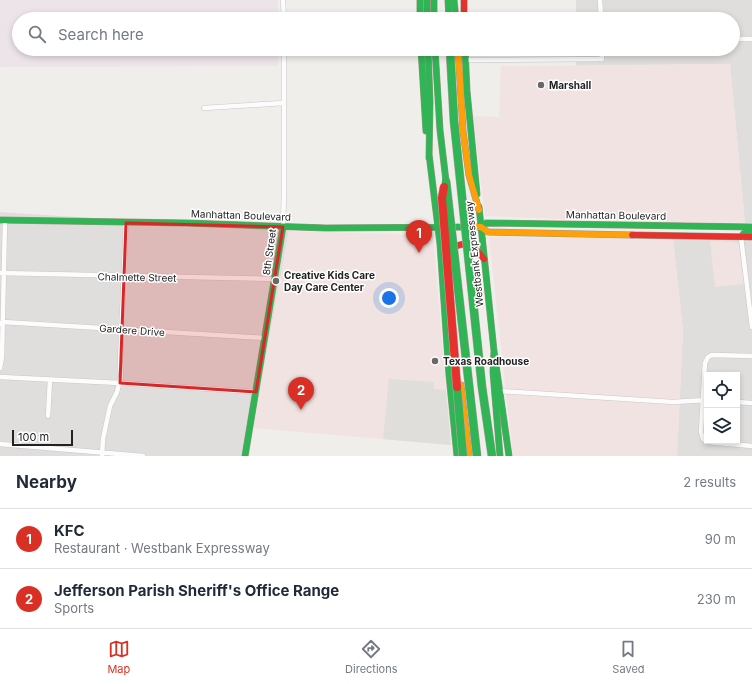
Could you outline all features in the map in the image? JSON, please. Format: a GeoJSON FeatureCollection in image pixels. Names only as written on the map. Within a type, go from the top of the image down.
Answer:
{"type":"FeatureCollection","features":[{"type":"Feature","properties":{"kind":"main road"},"geometry":{"type":"LineString","coordinates":[[420,0],[420,12]]}},
{"type":"Feature","properties":{"kind":"main road"},"geometry":{"type":"LineString","coordinates":[[427,0],[427,12]]}},
{"type":"Feature","properties":{"kind":"main road"},"geometry":{"type":"LineString","coordinates":[[434,0],[434,12]]}},
{"type":"Feature","properties":{"kind":"main road"},"geometry":{"type":"LineString","coordinates":[[448,0],[449,12]]}},
{"type":"Feature","properties":{"kind":"main road"},"geometry":{"type":"LineString","coordinates":[[454,0],[455,12]]}},
{"type":"Feature","properties":{"kind":"main road"},"geometry":{"type":"LineString","coordinates":[[464,0],[464,12]]}},
{"type":"Feature","properties":{"kind":"main road"},"geometry":{"type":"LineString","coordinates":[[421,56],[426,126],[438,228],[449,375],[458,456]]}},
{"type":"Feature","properties":{"kind":"main road"},"geometry":{"type":"LineString","coordinates":[[428,56],[430,102],[429,158]]}},
{"type":"Feature","properties":{"kind":"main road","name":"Westbank Expressway"},"geometry":{"type":"LineString","coordinates":[[435,56],[440,130],[478,456]]}},
{"type":"Feature","properties":{"kind":"main road","name":"Westbank Expressway"},"geometry":{"type":"LineString","coordinates":[[450,56],[454,121],[482,387],[492,456]]}},
{"type":"Feature","properties":{"kind":"main road"},"geometry":{"type":"LineString","coordinates":[[458,56],[463,123],[469,175],[479,210]]}},
{"type":"Feature","properties":{"kind":"main road","name":"Westbank Expressway"},"geometry":{"type":"LineString","coordinates":[[466,56],[472,151],[482,228],[494,351],[493,372],[497,391]]}},
{"type":"Feature","properties":{"kind":"main road"},"geometry":{"type":"LineString","coordinates":[[446,180],[442,198],[463,456]]}},
{"type":"Feature","properties":{"kind":"main road","name":"Manhattan Boulevard"},"geometry":{"type":"LineString","coordinates":[[3,220],[187,223],[282,227],[482,228],[488,232],[752,237]]}},
{"type":"Feature","properties":{"kind":"main road","name":"Manhattan Boulevard"},"geometry":{"type":"LineString","coordinates":[[482,228],[486,223],[752,227]]}},
{"type":"Feature","properties":{"kind":"main road"},"geometry":{"type":"LineString","coordinates":[[522,232],[524,229],[536,229],[542,224]]}},
{"type":"Feature","properties":{"kind":"main road"},"geometry":{"type":"LineString","coordinates":[[681,236],[689,233],[712,233],[717,226]]}},
{"type":"Feature","properties":{"kind":"main road","name":"8th Street"},"geometry":{"type":"LineString","coordinates":[[245,456],[275,279],[282,227]]}},
{"type":"Feature","properties":{"kind":"main road"},"geometry":{"type":"LineString","coordinates":[[741,237],[744,233],[752,232]]}},
{"type":"Feature","properties":{"kind":"main road"},"geometry":{"type":"LineString","coordinates":[[441,260],[456,245],[463,244],[473,246],[484,259]]}},
{"type":"Feature","properties":{"kind":"main road"},"geometry":{"type":"LineString","coordinates":[[446,324],[458,358],[469,456]]}},
{"type":"Feature","properties":{"kind":"main road"},"geometry":{"type":"LineString","coordinates":[[497,391],[500,456]]}},
{"type":"Feature","properties":{"kind":"main road"},"geometry":{"type":"LineString","coordinates":[[497,391],[509,456]]}},
{"type":"Feature","properties":{"kind":"street"},"geometry":{"type":"LineString","coordinates":[[283,0],[284,12]]}},
{"type":"Feature","properties":{"kind":"street"},"geometry":{"type":"LineString","coordinates":[[600,0],[601,12]]}},
{"type":"Feature","properties":{"kind":"street"},"geometry":{"type":"LineString","coordinates":[[740,39],[752,39]]}},
{"type":"Feature","properties":{"kind":"street","name":"8th Street"},"geometry":{"type":"LineString","coordinates":[[282,227],[284,191],[284,56]]}},
{"type":"Feature","properties":{"kind":"street"},"geometry":{"type":"LineString","coordinates":[[466,60],[602,59],[602,56]]}},
{"type":"Feature","properties":{"kind":"street"},"geometry":{"type":"LineString","coordinates":[[204,108],[284,103]]}},
{"type":"Feature","properties":{"kind":"street"},"geometry":{"type":"LineString","coordinates":[[0,368],[2,357],[3,220]]}},
{"type":"Feature","properties":{"kind":"street"},"geometry":{"type":"LineString","coordinates":[[102,454],[103,439],[110,406],[117,392],[121,376],[120,363],[126,223]]}},
{"type":"Feature","properties":{"kind":"street"},"geometry":{"type":"LineString","coordinates":[[741,237],[752,327]]}},
{"type":"Feature","properties":{"kind":"street","name":"Chalmette Street"},"geometry":{"type":"LineString","coordinates":[[2,273],[124,277],[275,279]]}},
{"type":"Feature","properties":{"kind":"street","name":"Gardere Drive"},"geometry":{"type":"LineString","coordinates":[[2,323],[265,338]]}},
{"type":"Feature","properties":{"kind":"street"},"geometry":{"type":"LineString","coordinates":[[705,372],[706,359],[712,354],[752,355]]}},
{"type":"Feature","properties":{"kind":"street"},"geometry":{"type":"LineString","coordinates":[[0,377],[256,392]]}},
{"type":"Feature","properties":{"kind":"street"},"geometry":{"type":"LineString","coordinates":[[48,416],[50,380]]}},
{"type":"Feature","properties":{"kind":"street"},"geometry":{"type":"LineString","coordinates":[[497,391],[673,402],[704,400]]}},
{"type":"Feature","properties":{"kind":"street"},"geometry":{"type":"LineString","coordinates":[[740,402],[752,403]]}},
{"type":"Feature","properties":{"kind":"street"},"geometry":{"type":"LineString","coordinates":[[704,408],[701,432],[703,439],[708,442],[752,446]]}},
{"type":"Feature","properties":{"kind":"street"},"geometry":{"type":"LineString","coordinates":[[0,444],[102,454],[143,456]]}},
{"type":"Feature","properties":{"kind":"highlighted area"},"geometry":{"type":"Polygon","coordinates":[[[126,223],[283,227],[256,392],[120,383],[126,223]]]}},
{"type":"Feature","properties":{"kind":"shaded area"},"geometry":{"type":"Polygon","coordinates":[[[0,0],[278,0],[278,12],[12,12],[12,56],[278,56],[278,66],[0,67],[0,0]]]}},
{"type":"Feature","properties":{"kind":"shaded area"},"geometry":{"type":"Polygon","coordinates":[[[576,0],[752,0],[752,223],[745,223],[730,64],[576,66],[576,56],[740,56],[740,12],[576,12],[576,0]]]}},
{"type":"Feature","properties":{"kind":"shaded area"},"geometry":{"type":"Polygon","coordinates":[[[730,64],[745,223],[615,221],[485,216],[473,116],[499,117],[501,66],[730,64]]]}},
{"type":"Feature","properties":{"kind":"shaded area"},"geometry":{"type":"Polygon","coordinates":[[[0,212],[289,231],[249,456],[0,456],[0,212]]]}},
{"type":"Feature","properties":{"kind":"shaded area"},"geometry":{"type":"Polygon","coordinates":[[[289,231],[433,235],[451,445],[253,428],[289,231]]]}},
{"type":"Feature","properties":{"kind":"shaded area"},"geometry":{"type":"Polygon","coordinates":[[[489,237],[673,239],[683,330],[677,456],[513,456],[489,237]]]}},
{"type":"Feature","properties":{"kind":"shaded area"},"geometry":{"type":"Polygon","coordinates":[[[673,239],[752,241],[752,456],[677,456],[683,330],[673,239]]]}},
{"type":"Feature","properties":{"kind":"shaded area"},"geometry":{"type":"Polygon","coordinates":[[[710,241],[733,242],[739,244],[744,284],[715,287],[710,241]]]}},
{"type":"Feature","properties":{"kind":"shaded area"},"geometry":{"type":"Polygon","coordinates":[[[389,379],[434,382],[434,389],[446,390],[451,445],[383,439],[389,379]]]}},
{"type":"Feature","properties":{"kind":"traffic: fast"},"geometry":{"type":"LineString","coordinates":[[420,0],[420,12]]}},
{"type":"Feature","properties":{"kind":"traffic: fast"},"geometry":{"type":"LineString","coordinates":[[427,0],[427,12]]}},
{"type":"Feature","properties":{"kind":"traffic: fast"},"geometry":{"type":"LineString","coordinates":[[434,0],[434,12]]}},
{"type":"Feature","properties":{"kind":"traffic: fast"},"geometry":{"type":"LineString","coordinates":[[448,0],[449,12]]}},
{"type":"Feature","properties":{"kind":"traffic: fast"},"geometry":{"type":"LineString","coordinates":[[454,0],[455,12]]}},
{"type":"Feature","properties":{"kind":"traffic: fast"},"geometry":{"type":"LineString","coordinates":[[421,56],[426,131]]}},
{"type":"Feature","properties":{"kind":"traffic: fast"},"geometry":{"type":"LineString","coordinates":[[428,56],[430,102],[429,158]]}},
{"type":"Feature","properties":{"kind":"traffic: fast"},"geometry":{"type":"LineString","coordinates":[[435,56],[440,130],[446,181]]}},
{"type":"Feature","properties":{"kind":"traffic: fast"},"geometry":{"type":"LineString","coordinates":[[450,56],[454,121],[482,387],[492,456]]}},
{"type":"Feature","properties":{"kind":"traffic: fast"},"geometry":{"type":"LineString","coordinates":[[465,56],[467,91],[477,194]]}},
{"type":"Feature","properties":{"kind":"traffic: fast"},"geometry":{"type":"LineString","coordinates":[[429,154],[440,244],[449,375],[457,456]]}},
{"type":"Feature","properties":{"kind":"traffic: fast"},"geometry":{"type":"LineString","coordinates":[[446,181],[477,456]]}},
{"type":"Feature","properties":{"kind":"traffic: fast"},"geometry":{"type":"LineString","coordinates":[[479,207],[494,351],[509,456]]}},
{"type":"Feature","properties":{"kind":"traffic: fast"},"geometry":{"type":"LineString","coordinates":[[0,220],[187,223],[326,228],[471,227]]}},
{"type":"Feature","properties":{"kind":"traffic: fast"},"geometry":{"type":"LineString","coordinates":[[481,227],[486,223],[752,227]]}},
{"type":"Feature","properties":{"kind":"traffic: fast"},"geometry":{"type":"LineString","coordinates":[[245,456],[283,227]]}},
{"type":"Feature","properties":{"kind":"traffic: fast"},"geometry":{"type":"LineString","coordinates":[[741,237],[744,233],[752,232]]}},
{"type":"Feature","properties":{"kind":"traffic: fast"},"geometry":{"type":"LineString","coordinates":[[446,324],[452,343]]}},
{"type":"Feature","properties":{"kind":"traffic: fast"},"geometry":{"type":"LineString","coordinates":[[494,351],[493,372],[500,456]]}},
{"type":"Feature","properties":{"kind":"traffic: fast"},"geometry":{"type":"LineString","coordinates":[[457,387],[463,456]]}},
{"type":"Feature","properties":{"kind":"traffic: slow"},"geometry":{"type":"LineString","coordinates":[[458,56],[463,131],[469,175],[479,210]]}},
{"type":"Feature","properties":{"kind":"traffic: slow"},"geometry":{"type":"LineString","coordinates":[[471,227],[481,227],[488,232],[632,235]]}},
{"type":"Feature","properties":{"kind":"traffic: slow"},"geometry":{"type":"LineString","coordinates":[[461,385],[469,456]]}},
{"type":"Feature","properties":{"kind":"traffic: jam"},"geometry":{"type":"LineString","coordinates":[[464,0],[464,12]]}},
{"type":"Feature","properties":{"kind":"traffic: jam"},"geometry":{"type":"LineString","coordinates":[[444,187],[442,198],[457,387]]}},
{"type":"Feature","properties":{"kind":"traffic: jam"},"geometry":{"type":"LineString","coordinates":[[632,235],[752,237]]}},
{"type":"Feature","properties":{"kind":"traffic: jam"},"geometry":{"type":"LineString","coordinates":[[451,249],[466,244],[470,245],[484,259]]}},
{"type":"Feature","properties":{"kind":"place","name":"Marshall"},"geometry":{"type":"Point","coordinates":[541,85]}},
{"type":"Feature","properties":{"kind":"place","name":"KFC"},"geometry":{"type":"Point","coordinates":[419,253]}},
{"type":"Feature","properties":{"kind":"place","name":"Creative Kids Care Day Care Center"},"geometry":{"type":"Point","coordinates":[276,281]}},
{"type":"Feature","properties":{"kind":"place","name":"Texas Roadhouse"},"geometry":{"type":"Point","coordinates":[435,361]}},
{"type":"Feature","properties":{"kind":"place","name":"Jefferson Parish Sheriff's Office Range"},"geometry":{"type":"Point","coordinates":[301,410]}}]}
